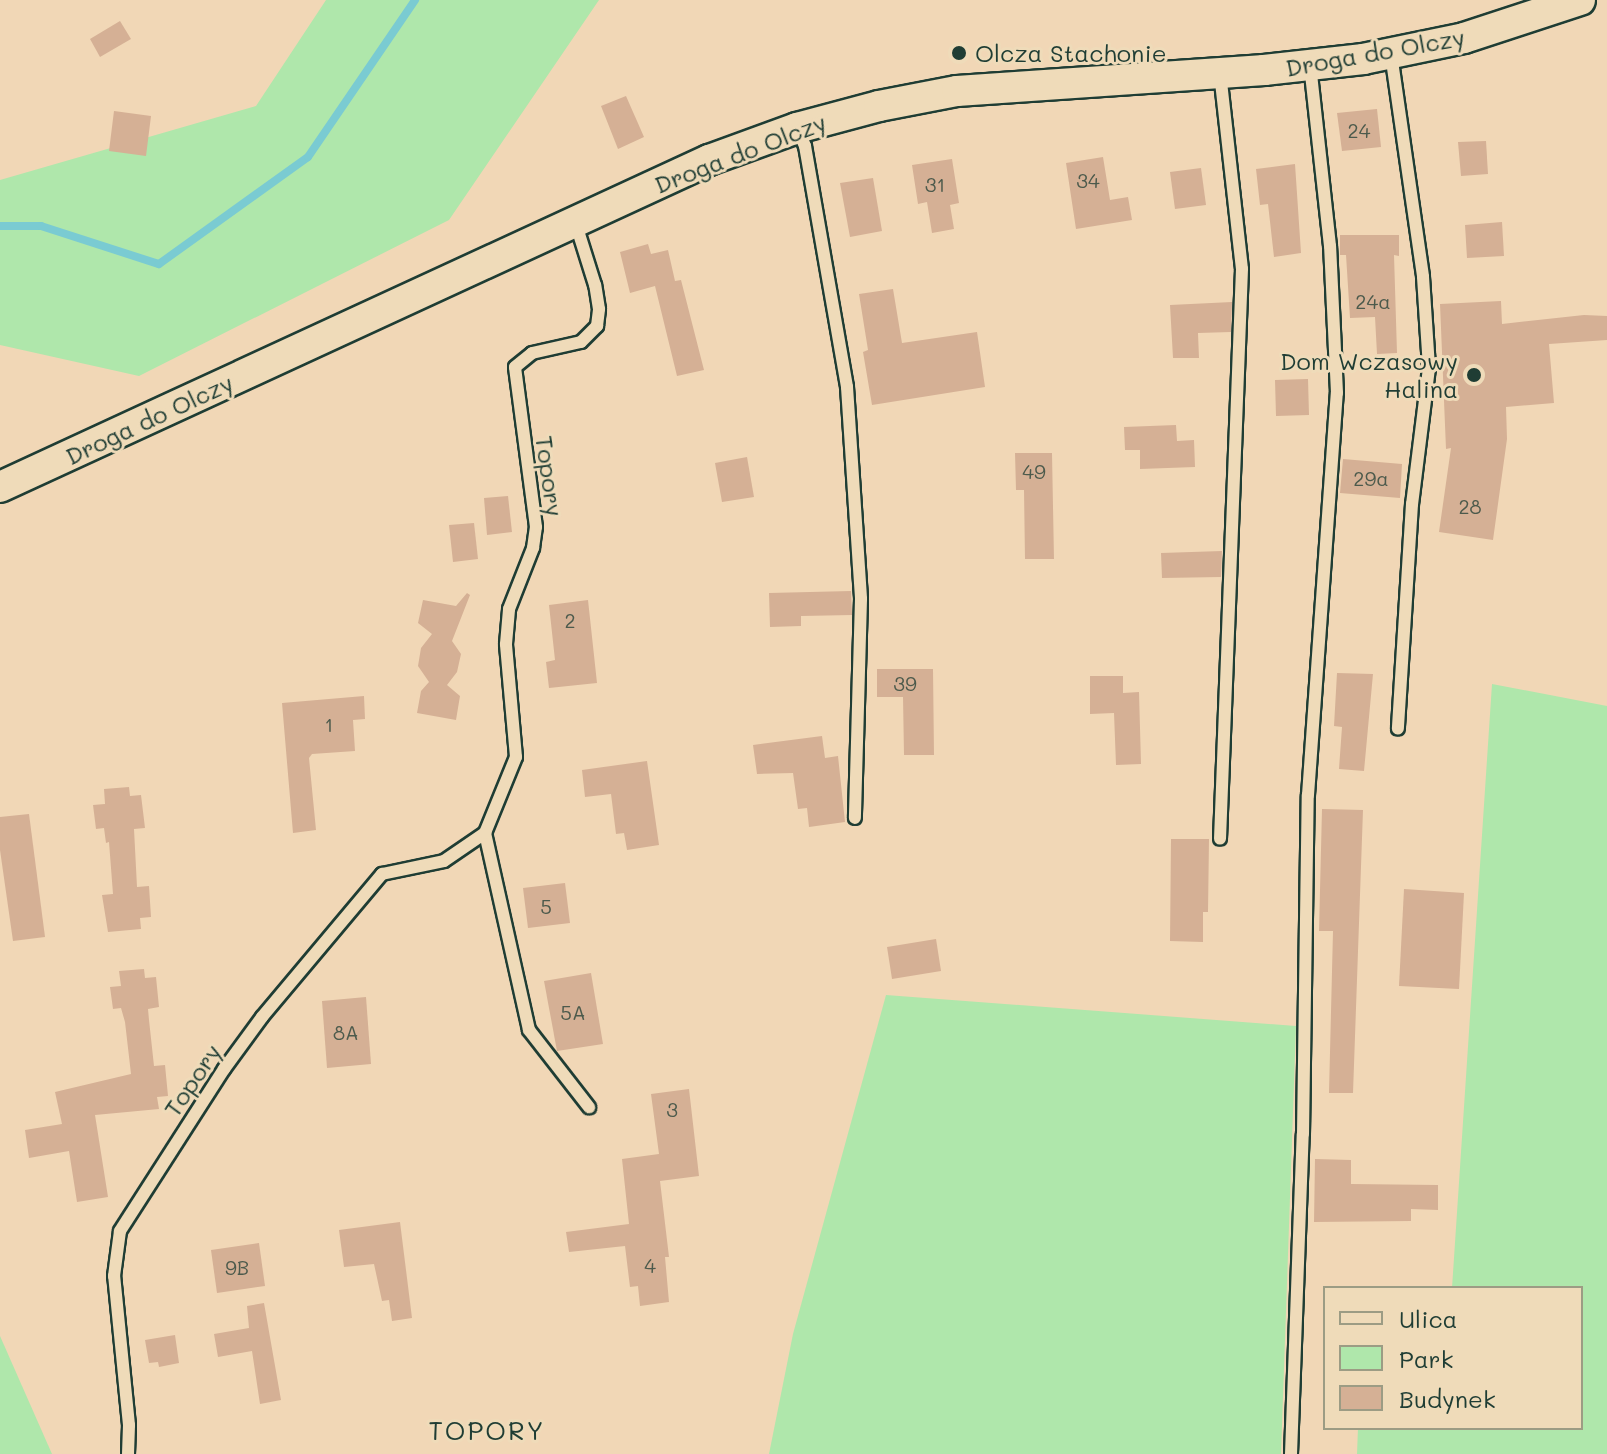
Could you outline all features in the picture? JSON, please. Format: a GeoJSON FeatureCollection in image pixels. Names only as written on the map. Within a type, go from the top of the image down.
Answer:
{"type":"FeatureCollection","features":[{"type":"Feature","properties":{"kind":"street","name":"Droga do Olczy"},"geometry":{"type":"LineString","coordinates":[[0,487],[709,160],[797,128],[869,108],[957,91],[1310,66],[1391,54],[1477,35],[1580,0]]}},
{"type":"Feature","properties":{"kind":"lane"},"geometry":{"type":"LineString","coordinates":[[1391,54],[1423,277],[1429,368],[1412,504],[1398,729]]}},
{"type":"Feature","properties":{"kind":"lane"},"geometry":{"type":"LineString","coordinates":[[1291,1454],[1303,1134],[1308,795],[1337,393],[1330,246],[1310,66]]}},
{"type":"Feature","properties":{"kind":"lane"},"geometry":{"type":"LineString","coordinates":[[1220,73],[1242,269],[1220,839]]}},
{"type":"Feature","properties":{"kind":"lane"},"geometry":{"type":"LineString","coordinates":[[797,128],[805,146],[848,403],[861,599],[855,818]]}},
{"type":"Feature","properties":{"kind":"lane","name":"Topory"},"geometry":{"type":"LineString","coordinates":[[128,1454],[129,1425],[114,1276],[120,1231],[247,1038],[382,874],[444,861],[485,833],[516,757],[506,644],[509,609],[533,548],[536,527],[515,367],[532,353],[581,342],[597,326],[599,309],[595,285],[575,221]]}},
{"type":"Feature","properties":{"kind":"lane"},"geometry":{"type":"LineString","coordinates":[[485,833],[529,1030],[589,1107]]}},
{"type":"Feature","properties":{"kind":"green space"},"geometry":{"type":"Polygon","coordinates":[[[326,0],[599,0],[449,220],[139,376],[0,345],[0,180],[256,106],[326,0]]]}},
{"type":"Feature","properties":{"kind":"green space"},"geometry":{"type":"Polygon","coordinates":[[[1492,684],[1607,706],[1607,1454],[1357,1454],[1358,1430],[1583,1430],[1583,1286],[1452,1286],[1492,684]]]}},
{"type":"Feature","properties":{"kind":"green space"},"geometry":{"type":"Polygon","coordinates":[[[886,995],[1296,1026],[1281,1454],[769,1454],[793,1334],[886,995]]]}},
{"type":"Feature","properties":{"kind":"green space"},"geometry":{"type":"Polygon","coordinates":[[[0,1336],[52,1454],[0,1454],[0,1336]]]}},
{"type":"Feature","properties":{"kind":"building"},"geometry":{"type":"Polygon","coordinates":[[[120,21],[131,39],[100,57],[90,39],[120,21]]]}},
{"type":"Feature","properties":{"kind":"building"},"geometry":{"type":"Polygon","coordinates":[[[626,96],[644,137],[618,149],[601,106],[626,96]]]}},
{"type":"Feature","properties":{"kind":"building"},"geometry":{"type":"Polygon","coordinates":[[[1377,109],[1381,147],[1342,151],[1337,113],[1377,109]]]}},
{"type":"Feature","properties":{"kind":"building"},"geometry":{"type":"Polygon","coordinates":[[[114,111],[151,116],[146,156],[109,151],[114,111]]]}},
{"type":"Feature","properties":{"kind":"building"},"geometry":{"type":"Polygon","coordinates":[[[1486,141],[1488,174],[1461,176],[1458,142],[1486,141]]]}},
{"type":"Feature","properties":{"kind":"building"},"geometry":{"type":"Polygon","coordinates":[[[1103,157],[1110,200],[1128,197],[1132,220],[1076,229],[1066,163],[1103,157]]]}},
{"type":"Feature","properties":{"kind":"building"},"geometry":{"type":"Polygon","coordinates":[[[952,159],[959,203],[950,205],[954,229],[932,233],[927,202],[918,204],[912,165],[952,159]]]}},
{"type":"Feature","properties":{"kind":"building"},"geometry":{"type":"Polygon","coordinates":[[[1295,164],[1301,253],[1274,257],[1268,204],[1260,205],[1256,169],[1295,164]]]}},
{"type":"Feature","properties":{"kind":"building"},"geometry":{"type":"Polygon","coordinates":[[[1201,168],[1206,205],[1175,209],[1170,172],[1201,168]]]}},
{"type":"Feature","properties":{"kind":"building"},"geometry":{"type":"Polygon","coordinates":[[[873,178],[882,231],[850,237],[840,183],[873,178]]]}},
{"type":"Feature","properties":{"kind":"building"},"geometry":{"type":"Polygon","coordinates":[[[1502,222],[1504,256],[1467,258],[1465,225],[1502,222]]]}},
{"type":"Feature","properties":{"kind":"building"},"geometry":{"type":"Polygon","coordinates":[[[1340,235],[1399,235],[1399,256],[1394,255],[1397,353],[1377,354],[1375,317],[1350,318],[1346,255],[1340,255],[1340,235]]]}},
{"type":"Feature","properties":{"kind":"building"},"geometry":{"type":"Polygon","coordinates":[[[648,244],[651,254],[668,250],[675,281],[681,280],[704,370],[677,376],[655,286],[630,293],[620,252],[648,244]]]}},
{"type":"Feature","properties":{"kind":"building"},"geometry":{"type":"Polygon","coordinates":[[[893,289],[902,343],[977,332],[985,387],[872,405],[863,352],[868,350],[859,294],[893,289]]]}},
{"type":"Feature","properties":{"kind":"building"},"geometry":{"type":"Polygon","coordinates":[[[1501,301],[1502,324],[1584,315],[1607,316],[1607,340],[1549,344],[1554,403],[1506,407],[1507,439],[1493,540],[1439,532],[1451,448],[1446,449],[1440,304],[1501,301]]]}},
{"type":"Feature","properties":{"kind":"building"},"geometry":{"type":"Polygon","coordinates":[[[1232,302],[1231,332],[1198,333],[1199,358],[1173,358],[1170,305],[1232,302]]]}},
{"type":"Feature","properties":{"kind":"building"},"geometry":{"type":"Polygon","coordinates":[[[1308,379],[1309,415],[1276,416],[1275,380],[1308,379]]]}},
{"type":"Feature","properties":{"kind":"building"},"geometry":{"type":"Polygon","coordinates":[[[1176,425],[1177,441],[1194,440],[1195,467],[1140,469],[1140,450],[1125,450],[1124,427],[1176,425]]]}},
{"type":"Feature","properties":{"kind":"building"},"geometry":{"type":"Polygon","coordinates":[[[1015,453],[1052,453],[1054,559],[1025,559],[1024,490],[1016,490],[1015,453]]]}},
{"type":"Feature","properties":{"kind":"building"},"geometry":{"type":"Polygon","coordinates":[[[747,457],[754,497],[722,502],[715,463],[747,457]]]}},
{"type":"Feature","properties":{"kind":"building"},"geometry":{"type":"Polygon","coordinates":[[[1343,459],[1402,464],[1400,498],[1340,493],[1343,459]]]}},
{"type":"Feature","properties":{"kind":"building"},"geometry":{"type":"Polygon","coordinates":[[[508,496],[512,532],[487,535],[484,498],[508,496]]]}},
{"type":"Feature","properties":{"kind":"building"},"geometry":{"type":"Polygon","coordinates":[[[474,523],[478,559],[453,562],[449,525],[474,523]]]}},
{"type":"Feature","properties":{"kind":"building"},"geometry":{"type":"Polygon","coordinates":[[[1222,551],[1221,577],[1162,578],[1161,553],[1222,551]]]}},
{"type":"Feature","properties":{"kind":"building"},"geometry":{"type":"Polygon","coordinates":[[[851,591],[852,615],[801,616],[801,626],[770,627],[769,593],[851,591]]]}},
{"type":"Feature","properties":{"kind":"building"},"geometry":{"type":"Polygon","coordinates":[[[467,593],[470,595],[452,641],[461,654],[457,672],[447,685],[460,696],[456,720],[417,713],[421,691],[429,682],[418,666],[421,648],[432,634],[418,623],[423,600],[456,606],[467,593]]]}},
{"type":"Feature","properties":{"kind":"building"},"geometry":{"type":"Polygon","coordinates":[[[588,600],[597,683],[549,688],[546,662],[555,660],[549,605],[588,600]]]}},
{"type":"Feature","properties":{"kind":"building"},"geometry":{"type":"Polygon","coordinates":[[[877,669],[933,669],[934,755],[904,755],[903,697],[877,697],[877,669]]]}},
{"type":"Feature","properties":{"kind":"building"},"geometry":{"type":"Polygon","coordinates":[[[1337,673],[1373,674],[1364,771],[1339,769],[1342,727],[1334,726],[1337,673]]]}},
{"type":"Feature","properties":{"kind":"building"},"geometry":{"type":"Polygon","coordinates":[[[1090,676],[1123,676],[1123,693],[1139,692],[1141,764],[1116,765],[1114,713],[1090,714],[1090,676]]]}},
{"type":"Feature","properties":{"kind":"building"},"geometry":{"type":"Polygon","coordinates":[[[364,696],[365,719],[353,720],[355,751],[312,754],[309,758],[316,830],[293,833],[282,703],[364,696]]]}},
{"type":"Feature","properties":{"kind":"building"},"geometry":{"type":"Polygon","coordinates":[[[822,736],[825,758],[838,756],[845,822],[809,827],[807,808],[798,809],[793,773],[757,774],[753,745],[822,736]]]}},
{"type":"Feature","properties":{"kind":"building"},"geometry":{"type":"Polygon","coordinates":[[[647,761],[659,845],[627,850],[624,833],[616,834],[611,794],[585,797],[582,770],[647,761]]]}},
{"type":"Feature","properties":{"kind":"building"},"geometry":{"type":"Polygon","coordinates":[[[129,787],[130,796],[141,795],[145,828],[134,829],[137,887],[149,886],[151,917],[140,918],[141,929],[108,932],[102,895],[113,894],[109,842],[106,843],[104,828],[96,829],[93,805],[105,804],[104,789],[129,787]]]}},
{"type":"Feature","properties":{"kind":"building"},"geometry":{"type":"Polygon","coordinates":[[[1322,809],[1363,810],[1353,1093],[1329,1093],[1333,931],[1319,931],[1322,809]]]}},
{"type":"Feature","properties":{"kind":"building"},"geometry":{"type":"Polygon","coordinates":[[[29,814],[45,937],[13,941],[0,850],[0,817],[29,814]]]}},
{"type":"Feature","properties":{"kind":"building"},"geometry":{"type":"Polygon","coordinates":[[[1171,839],[1209,839],[1208,912],[1203,912],[1203,942],[1170,941],[1171,839]]]}},
{"type":"Feature","properties":{"kind":"building"},"geometry":{"type":"Polygon","coordinates":[[[565,883],[570,923],[528,928],[523,888],[565,883]]]}},
{"type":"Feature","properties":{"kind":"building"},"geometry":{"type":"Polygon","coordinates":[[[1404,889],[1464,893],[1459,989],[1399,986],[1404,889]]]}},
{"type":"Feature","properties":{"kind":"building"},"geometry":{"type":"Polygon","coordinates":[[[936,939],[941,971],[892,979],[887,947],[936,939]]]}},
{"type":"Feature","properties":{"kind":"building"},"geometry":{"type":"Polygon","coordinates":[[[144,969],[145,978],[156,977],[159,1007],[148,1009],[149,1020],[154,1066],[165,1065],[168,1096],[157,1097],[159,1109],[95,1115],[108,1197],[77,1202],[69,1151],[29,1158],[25,1130],[62,1124],[55,1092],[131,1074],[125,1022],[121,1008],[113,1009],[110,987],[121,986],[119,971],[144,969]]]}},
{"type":"Feature","properties":{"kind":"building"},"geometry":{"type":"Polygon","coordinates":[[[591,973],[603,1044],[557,1051],[544,981],[591,973]]]}},
{"type":"Feature","properties":{"kind":"building"},"geometry":{"type":"Polygon","coordinates":[[[366,997],[371,1064],[327,1068],[322,1001],[366,997]]]}},
{"type":"Feature","properties":{"kind":"building"},"geometry":{"type":"Polygon","coordinates":[[[689,1089],[699,1176],[660,1181],[669,1257],[665,1257],[669,1302],[640,1306],[638,1286],[630,1287],[625,1246],[569,1252],[566,1232],[629,1224],[622,1159],[659,1154],[651,1094],[689,1089]]]}},
{"type":"Feature","properties":{"kind":"building"},"geometry":{"type":"Polygon","coordinates":[[[1315,1159],[1351,1160],[1351,1184],[1438,1185],[1438,1210],[1411,1209],[1411,1221],[1314,1222],[1315,1159]]]}},
{"type":"Feature","properties":{"kind":"building"},"geometry":{"type":"Polygon","coordinates":[[[400,1222],[412,1318],[392,1321],[389,1300],[382,1301],[374,1264],[344,1267],[339,1230],[400,1222]]]}},
{"type":"Feature","properties":{"kind":"building"},"geometry":{"type":"Polygon","coordinates":[[[259,1243],[265,1286],[217,1293],[211,1250],[259,1243]]]}},
{"type":"Feature","properties":{"kind":"building"},"geometry":{"type":"Polygon","coordinates":[[[264,1303],[281,1400],[260,1404],[252,1351],[218,1357],[214,1334],[249,1328],[247,1306],[264,1303]]]}},
{"type":"Feature","properties":{"kind":"building"},"geometry":{"type":"Polygon","coordinates":[[[175,1335],[179,1363],[159,1367],[158,1362],[149,1363],[145,1340],[175,1335]]]}},
{"type":"Feature","properties":{"kind":"waterway"},"geometry":{"type":"LineString","coordinates":[[0,226],[41,226],[159,264],[308,157],[415,0]]}},
{"type":"Feature","properties":{"kind":"place","name":"Olcza Stachonie"},"geometry":{"type":"Point","coordinates":[959,53]}},
{"type":"Feature","properties":{"kind":"place","name":"Dom Wczasowy Halina"},"geometry":{"type":"Point","coordinates":[1474,375]}},
{"type":"Feature","properties":{"kind":"district","name":"TOPORY"},"geometry":{"type":"Point","coordinates":[487,1431]}}]}
